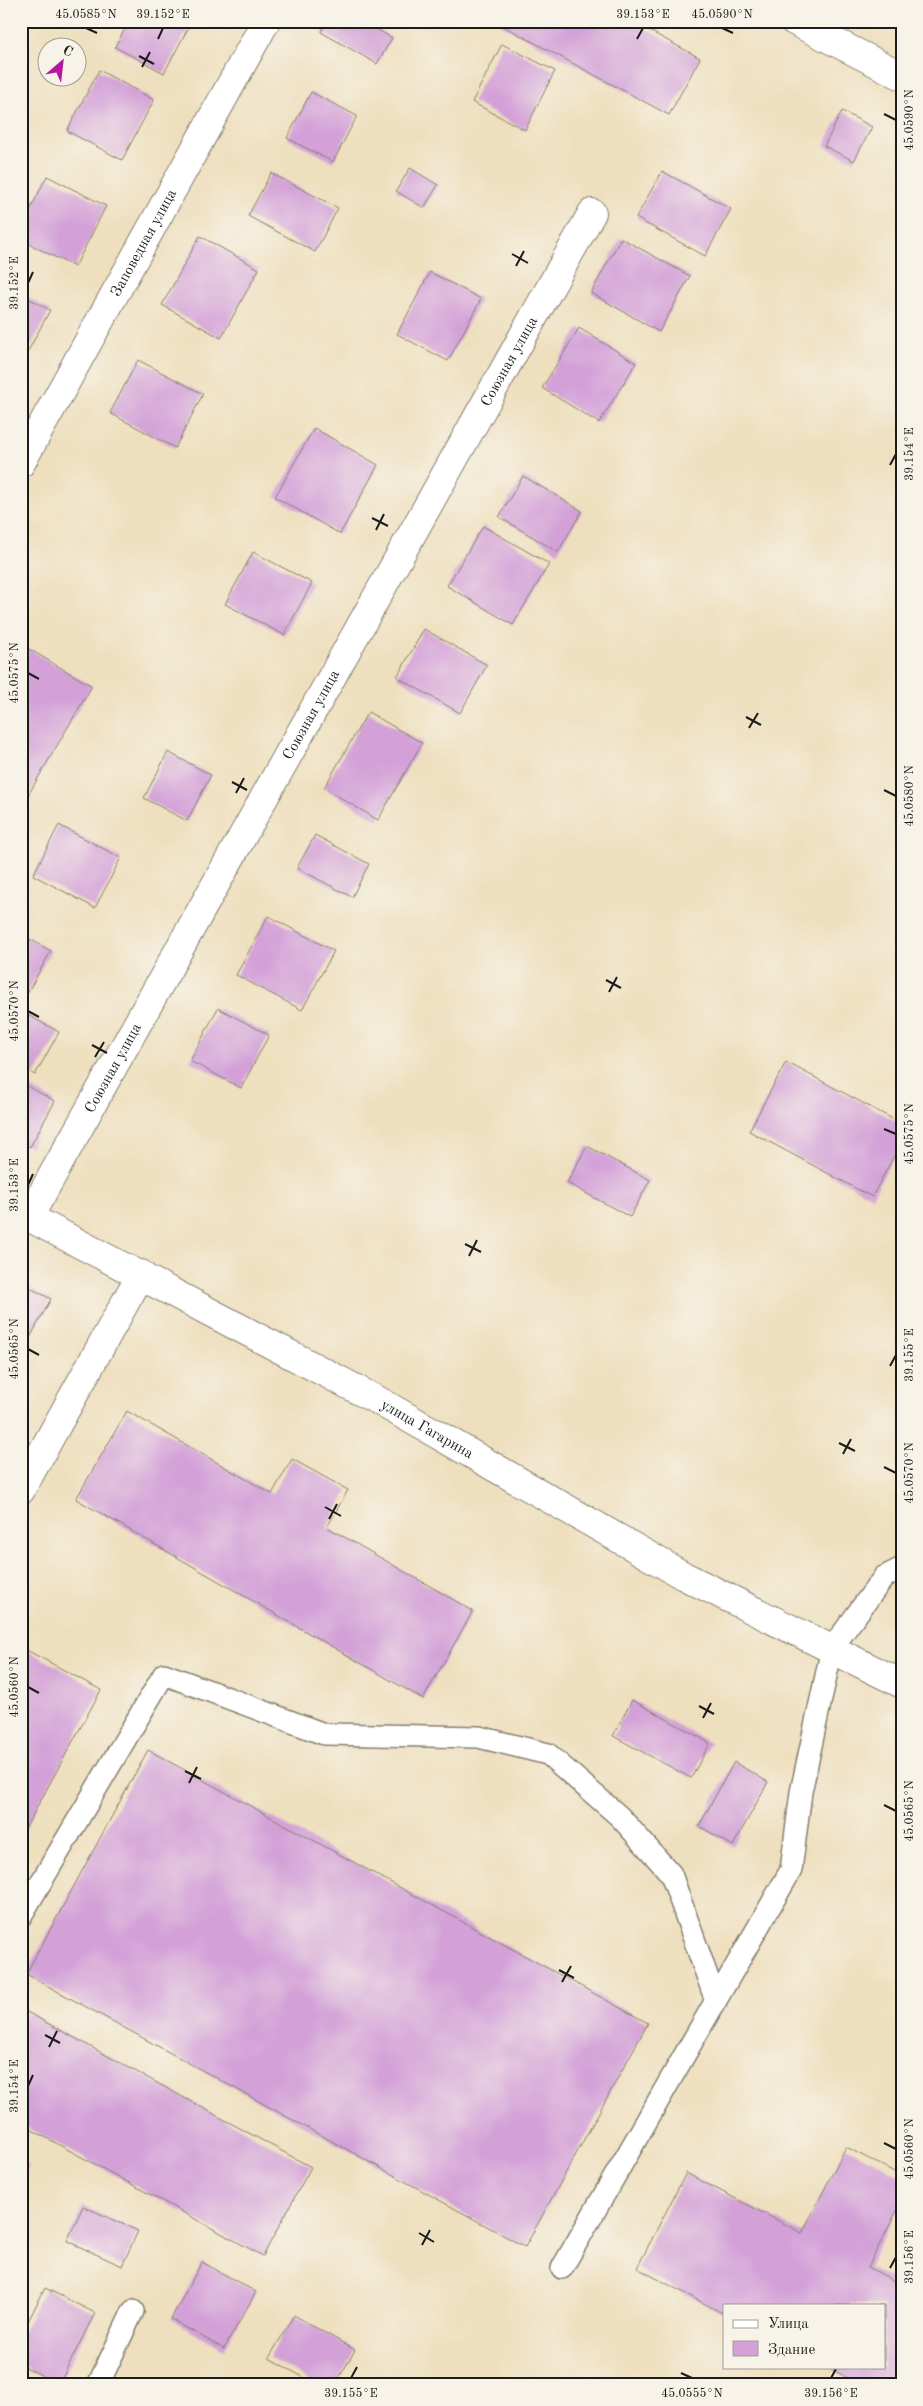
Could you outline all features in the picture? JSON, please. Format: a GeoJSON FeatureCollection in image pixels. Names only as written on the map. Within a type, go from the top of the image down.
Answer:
{"type":"FeatureCollection","features":[{"type":"Feature","properties":{"kind":"street","name":"Заповедная улица"},"geometry":{"type":"LineString","coordinates":[[21,463],[266,21]]}},
{"type":"Feature","properties":{"kind":"street"},"geometry":{"type":"LineString","coordinates":[[794,21],[902,76]]}},
{"type":"Feature","properties":{"kind":"street","name":"Союзная улица"},"geometry":{"type":"LineString","coordinates":[[25,1215],[592,213]]}},
{"type":"Feature","properties":{"kind":"street","name":"улица Гагарина"},"geometry":{"type":"LineString","coordinates":[[25,1215],[141,1274],[379,1401],[684,1576],[902,1684]]}},
{"type":"Feature","properties":{"kind":"street"},"geometry":{"type":"LineString","coordinates":[[21,1490],[141,1274]]}},
{"type":"Feature","properties":{"kind":"lane"},"geometry":{"type":"LineString","coordinates":[[562,2268],[791,1870],[801,1792],[832,1648],[884,1577],[902,1568]]}},
{"type":"Feature","properties":{"kind":"lane"},"geometry":{"type":"LineString","coordinates":[[21,1916],[164,1674],[324,1734],[479,1737],[548,1754],[620,1817],[671,1874],[716,2001]]}},
{"type":"Feature","properties":{"kind":"lane"},"geometry":{"type":"LineString","coordinates":[[98,2385],[133,2311]]}},
{"type":"Feature","properties":{"kind":"building"},"geometry":{"type":"Polygon","coordinates":[[[129,21],[192,21],[164,73],[115,47],[129,21]]]}},
{"type":"Feature","properties":{"kind":"building"},"geometry":{"type":"Polygon","coordinates":[[[327,21],[363,21],[392,38],[377,64],[321,32],[327,21]]]}},
{"type":"Feature","properties":{"kind":"building"},"geometry":{"type":"Polygon","coordinates":[[[494,21],[631,21],[700,58],[669,115],[494,21]]]}},
{"type":"Feature","properties":{"kind":"building"},"geometry":{"type":"Polygon","coordinates":[[[502,44],[555,71],[525,130],[472,102],[502,44]]]}},
{"type":"Feature","properties":{"kind":"building"},"geometry":{"type":"Polygon","coordinates":[[[99,70],[154,100],[122,160],[67,131],[99,70]]]}},
{"type":"Feature","properties":{"kind":"building"},"geometry":{"type":"Polygon","coordinates":[[[311,92],[357,116],[333,162],[287,138],[311,92]]]}},
{"type":"Feature","properties":{"kind":"building"},"geometry":{"type":"Polygon","coordinates":[[[842,111],[872,127],[854,161],[824,146],[842,111]]]}},
{"type":"Feature","properties":{"kind":"building"},"geometry":{"type":"Polygon","coordinates":[[[410,168],[438,185],[424,208],[396,191],[410,168]]]}},
{"type":"Feature","properties":{"kind":"building"},"geometry":{"type":"Polygon","coordinates":[[[662,171],[731,209],[705,256],[636,218],[662,171]]]}},
{"type":"Feature","properties":{"kind":"building"},"geometry":{"type":"Polygon","coordinates":[[[271,173],[338,208],[315,252],[248,216],[271,173]]]}},
{"type":"Feature","properties":{"kind":"building"},"geometry":{"type":"Polygon","coordinates":[[[47,176],[106,206],[75,267],[21,240],[21,228],[47,176]]]}},
{"type":"Feature","properties":{"kind":"building"},"geometry":{"type":"Polygon","coordinates":[[[200,236],[259,269],[221,338],[162,305],[200,236]]]}},
{"type":"Feature","properties":{"kind":"building"},"geometry":{"type":"Polygon","coordinates":[[[621,238],[690,276],[659,332],[591,293],[621,238]]]}},
{"type":"Feature","properties":{"kind":"building"},"geometry":{"type":"Polygon","coordinates":[[[430,272],[481,299],[448,361],[397,334],[430,272]]]}},
{"type":"Feature","properties":{"kind":"building"},"geometry":{"type":"Polygon","coordinates":[[[21,294],[50,310],[21,364],[21,294]]]}},
{"type":"Feature","properties":{"kind":"building"},"geometry":{"type":"Polygon","coordinates":[[[579,328],[636,363],[599,423],[542,388],[579,328]]]}},
{"type":"Feature","properties":{"kind":"building"},"geometry":{"type":"Polygon","coordinates":[[[138,360],[203,394],[175,448],[110,413],[138,360]]]}},
{"type":"Feature","properties":{"kind":"building"},"geometry":{"type":"Polygon","coordinates":[[[314,428],[378,465],[340,534],[275,497],[314,428]]]}},
{"type":"Feature","properties":{"kind":"building"},"geometry":{"type":"Polygon","coordinates":[[[523,476],[582,511],[558,552],[499,517],[523,476]]]}},
{"type":"Feature","properties":{"kind":"building"},"geometry":{"type":"Polygon","coordinates":[[[483,526],[549,564],[513,625],[447,586],[483,526]]]}},
{"type":"Feature","properties":{"kind":"building"},"geometry":{"type":"Polygon","coordinates":[[[253,552],[312,583],[284,635],[225,604],[253,552]]]}},
{"type":"Feature","properties":{"kind":"building"},"geometry":{"type":"Polygon","coordinates":[[[424,629],[487,665],[460,713],[397,677],[424,629]]]}},
{"type":"Feature","properties":{"kind":"building"},"geometry":{"type":"Polygon","coordinates":[[[21,646],[92,686],[21,807],[21,646]]]}},
{"type":"Feature","properties":{"kind":"building"},"geometry":{"type":"Polygon","coordinates":[[[368,712],[422,743],[378,820],[324,788],[368,712]]]}},
{"type":"Feature","properties":{"kind":"building"},"geometry":{"type":"Polygon","coordinates":[[[168,752],[211,775],[187,821],[144,798],[168,752]]]}},
{"type":"Feature","properties":{"kind":"building"},"geometry":{"type":"Polygon","coordinates":[[[59,825],[121,858],[95,908],[33,875],[59,825]]]}},
{"type":"Feature","properties":{"kind":"building"},"geometry":{"type":"Polygon","coordinates":[[[315,835],[369,864],[352,897],[297,868],[315,835]]]}},
{"type":"Feature","properties":{"kind":"building"},"geometry":{"type":"Polygon","coordinates":[[[268,916],[334,951],[302,1010],[236,975],[268,916]]]}},
{"type":"Feature","properties":{"kind":"building"},"geometry":{"type":"Polygon","coordinates":[[[21,934],[51,951],[26,995],[21,992],[21,934]]]}},
{"type":"Feature","properties":{"kind":"building"},"geometry":{"type":"Polygon","coordinates":[[[218,1008],[269,1035],[241,1088],[190,1061],[218,1008]]]}},
{"type":"Feature","properties":{"kind":"building"},"geometry":{"type":"Polygon","coordinates":[[[21,1011],[59,1032],[35,1075],[21,1067],[21,1011]]]}},
{"type":"Feature","properties":{"kind":"building"},"geometry":{"type":"Polygon","coordinates":[[[786,1062],[902,1124],[902,1141],[872,1197],[749,1131],[786,1062]]]}},
{"type":"Feature","properties":{"kind":"building"},"geometry":{"type":"Polygon","coordinates":[[[21,1083],[55,1101],[30,1147],[21,1142],[21,1083]]]}},
{"type":"Feature","properties":{"kind":"building"},"geometry":{"type":"Polygon","coordinates":[[[587,1146],[650,1180],[630,1217],[567,1183],[587,1146]]]}},
{"type":"Feature","properties":{"kind":"building"},"geometry":{"type":"Polygon","coordinates":[[[21,1283],[51,1299],[21,1354],[21,1283]]]}},
{"type":"Feature","properties":{"kind":"building"},"geometry":{"type":"Polygon","coordinates":[[[127,1411],[272,1494],[292,1459],[348,1490],[327,1527],[473,1611],[423,1699],[76,1499],[127,1411]]]}},
{"type":"Feature","properties":{"kind":"building"},"geometry":{"type":"Polygon","coordinates":[[[21,1647],[101,1690],[21,1836],[21,1647]]]}},
{"type":"Feature","properties":{"kind":"building"},"geometry":{"type":"Polygon","coordinates":[[[632,1700],[710,1743],[691,1778],[613,1736],[632,1700]]]}},
{"type":"Feature","properties":{"kind":"building"},"geometry":{"type":"Polygon","coordinates":[[[148,1750],[648,2023],[525,2247],[26,1974],[148,1750]]]}},
{"type":"Feature","properties":{"kind":"building"},"geometry":{"type":"Polygon","coordinates":[[[734,1762],[768,1782],[733,1846],[699,1826],[734,1762]]]}},
{"type":"Feature","properties":{"kind":"building"},"geometry":{"type":"Polygon","coordinates":[[[27,2012],[311,2167],[263,2256],[21,2124],[21,2024],[27,2012]]]}},
{"type":"Feature","properties":{"kind":"building"},"geometry":{"type":"Polygon","coordinates":[[[846,2147],[902,2176],[902,2201],[868,2267],[902,2285],[902,2385],[861,2385],[829,2368],[886,2368],[886,2304],[723,2304],[723,2313],[637,2268],[686,2173],[802,2233],[846,2147]]]}},
{"type":"Feature","properties":{"kind":"building"},"geometry":{"type":"Polygon","coordinates":[[[21,2162],[29,2165],[21,2182],[21,2162]]]}},
{"type":"Feature","properties":{"kind":"building"},"geometry":{"type":"Polygon","coordinates":[[[83,2206],[138,2231],[122,2266],[67,2241],[83,2206]]]}},
{"type":"Feature","properties":{"kind":"building"},"geometry":{"type":"Polygon","coordinates":[[[202,2262],[256,2292],[224,2349],[171,2319],[202,2262]]]}},
{"type":"Feature","properties":{"kind":"building"},"geometry":{"type":"Polygon","coordinates":[[[45,2288],[95,2313],[59,2384],[21,2365],[21,2335],[45,2288]]]}},
{"type":"Feature","properties":{"kind":"building"},"geometry":{"type":"Polygon","coordinates":[[[294,2315],[355,2350],[335,2385],[317,2385],[269,2358],[294,2315]]]}},
{"type":"Feature","properties":{"kind":"building"},"geometry":{"type":"Polygon","coordinates":[[[406,2376],[420,2385],[401,2385],[406,2376]]]}}]}
